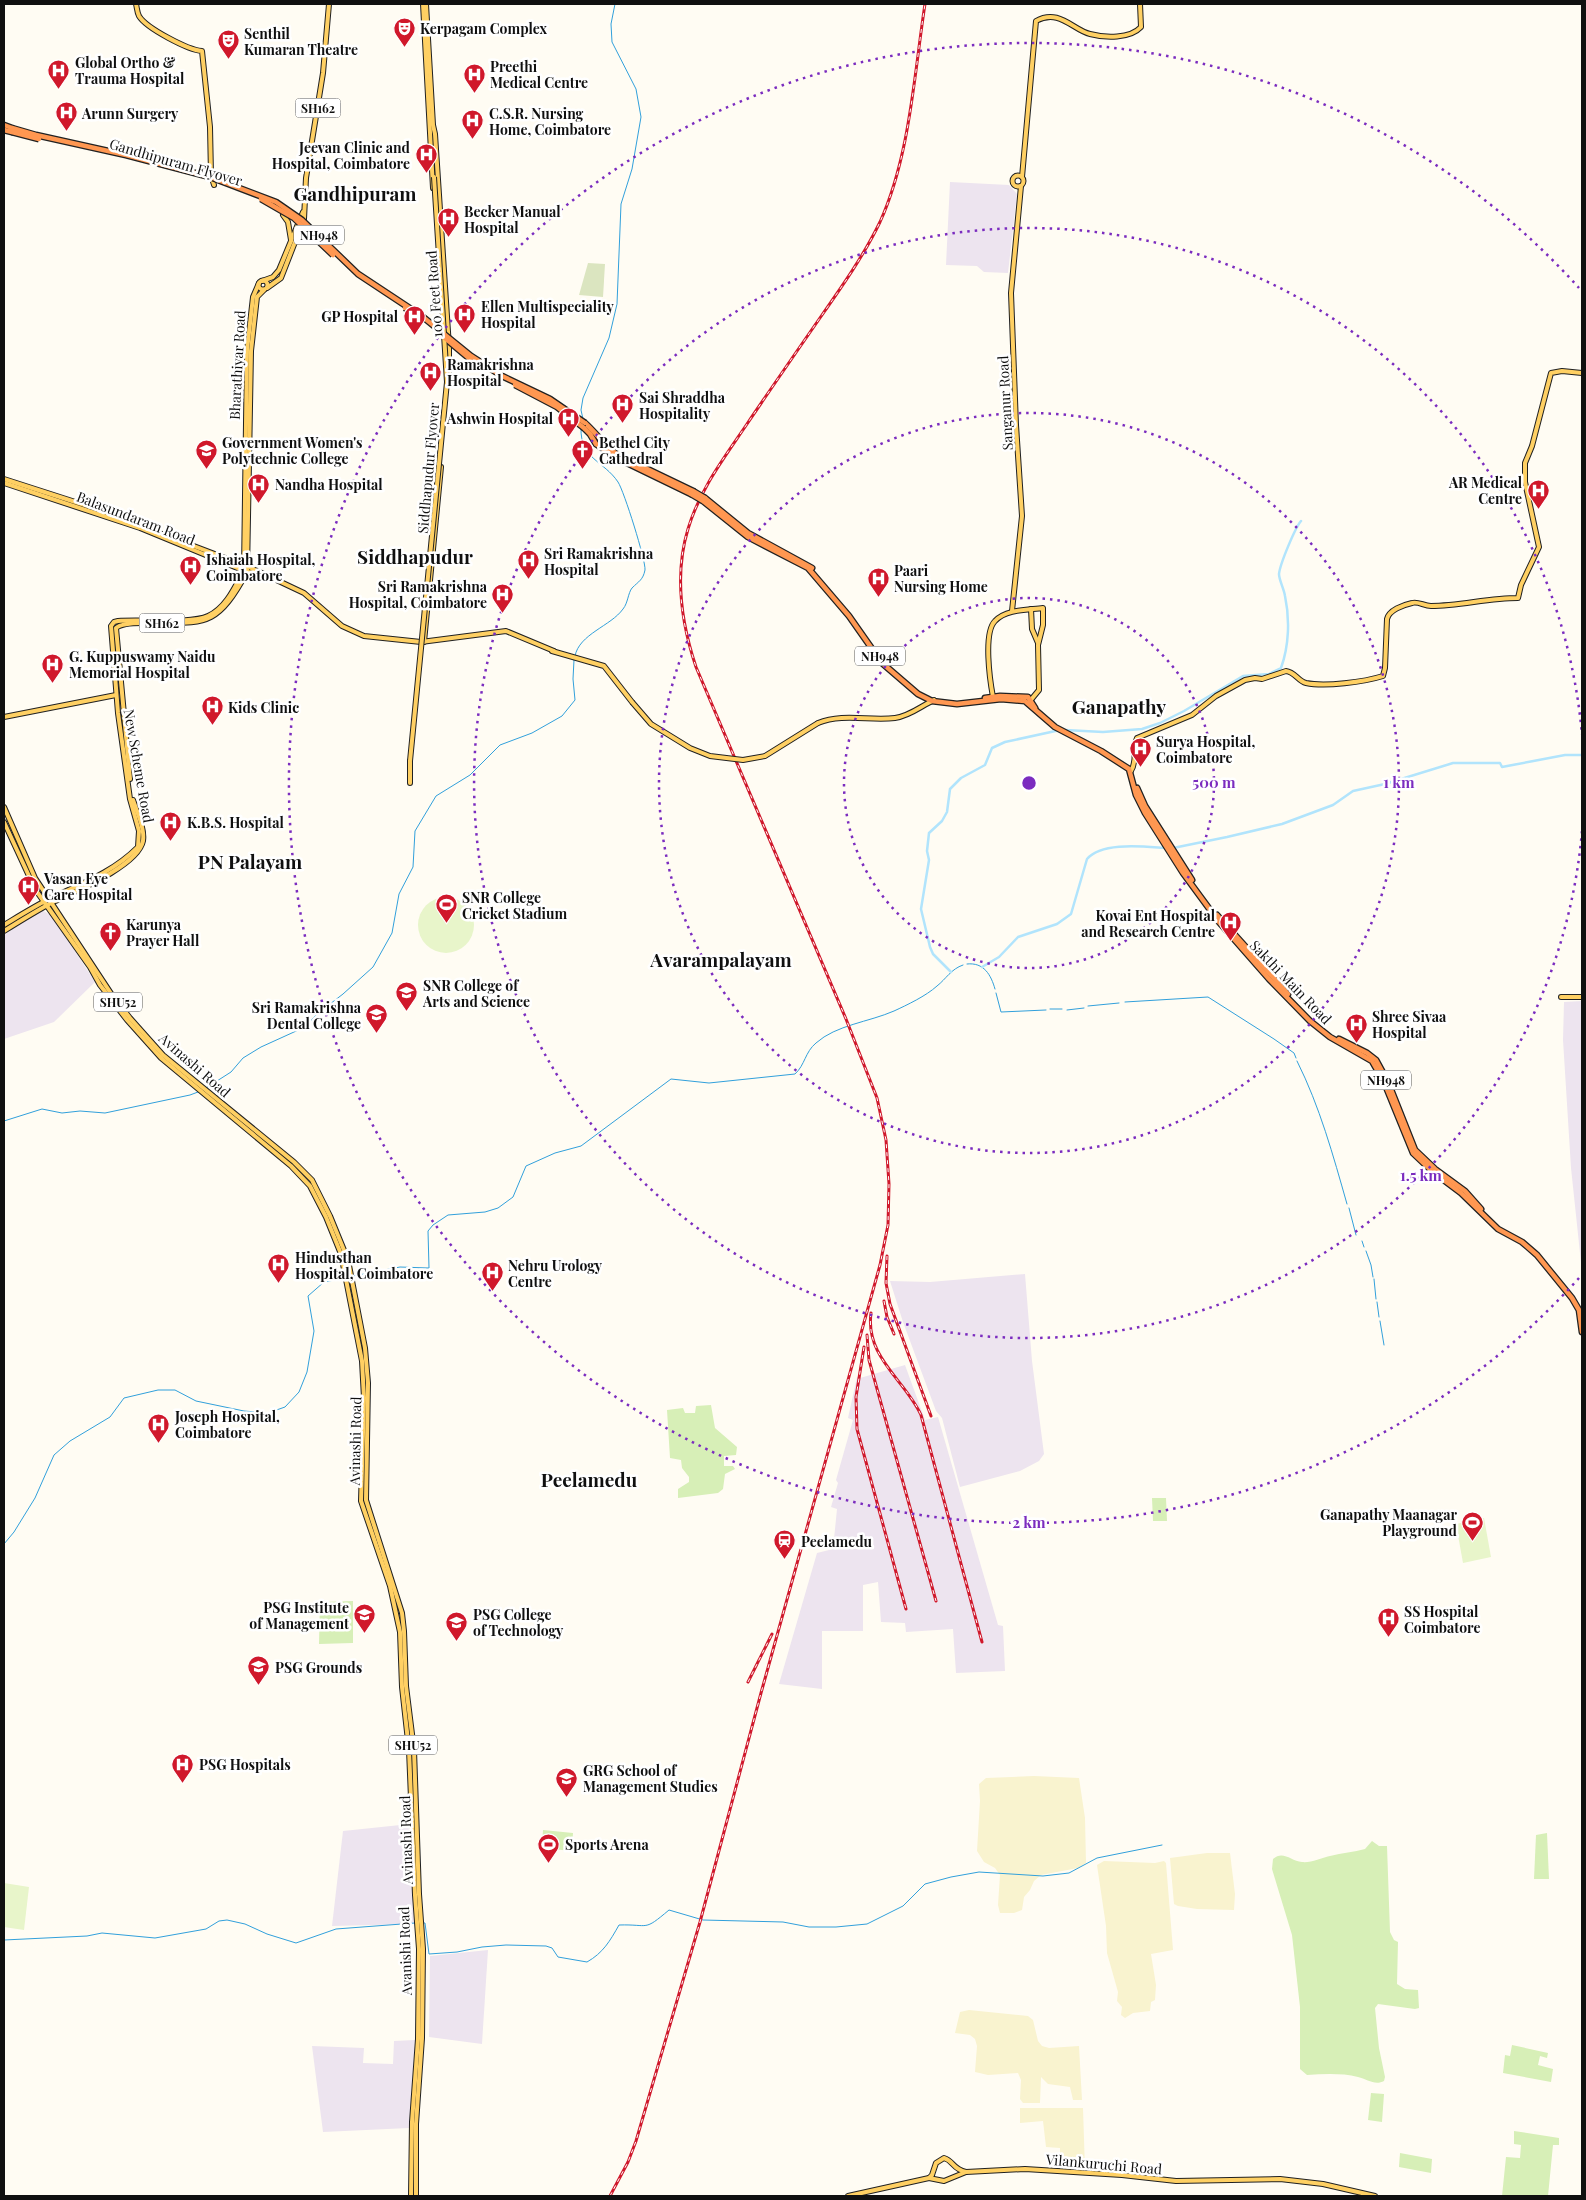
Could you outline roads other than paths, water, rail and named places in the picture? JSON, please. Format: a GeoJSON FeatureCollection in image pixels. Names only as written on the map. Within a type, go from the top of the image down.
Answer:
{"type":"FeatureCollection","features":[{"type":"Feature","properties":{"kind":"highway","name":"Gandhipuram Flyover"},"geometry":{"type":"LineString","coordinates":[[4,126],[12,130],[126,154],[210,177],[276,202],[302,220],[358,274],[423,317],[471,356],[502,376],[550,398],[585,426],[593,430],[596,440]]}},
{"type":"Feature","properties":{"kind":"highway","name":"Gandhipuram Flyover"},"geometry":{"type":"LineString","coordinates":[[585,426],[596,440]]}},
{"type":"Feature","properties":{"kind":"highway","name":"NH948"},"geometry":{"type":"LineString","coordinates":[[596,440],[614,454],[693,491],[713,504],[748,533],[812,568],[856,621],[885,663],[914,689],[934,700],[964,704],[1028,697],[1029,702],[1037,710],[1062,730],[1132,769]]}},
{"type":"Feature","properties":{"kind":"highway","name":"NH948"},"geometry":{"type":"LineString","coordinates":[[596,440],[603,441],[614,454]]}},
{"type":"Feature","properties":{"kind":"highway","name":"NH948"},"geometry":{"type":"LineString","coordinates":[[934,700],[964,702],[993,697],[1012,698]]}},
{"type":"Feature","properties":{"kind":"highway","name":"NH948"},"geometry":{"type":"LineString","coordinates":[[1029,702],[1055,727],[1101,748],[1132,769]]}},
{"type":"Feature","properties":{"kind":"highway","name":"Sakthi Main Road"},"geometry":{"type":"LineString","coordinates":[[1132,769],[1142,801],[1183,873],[1219,922],[1269,979],[1325,1033],[1372,1061],[1384,1082],[1413,1153],[1433,1172],[1461,1193],[1498,1229],[1522,1242],[1537,1255],[1572,1298],[1579,1310],[1582,1332]]}},
{"type":"Feature","properties":{"kind":"highway","name":"NH948"},"geometry":{"type":"LineString","coordinates":[[1173,853],[1217,915],[1295,1002],[1330,1034],[1367,1053],[1376,1060],[1388,1082],[1415,1150],[1435,1169],[1465,1191],[1499,1227],[1533,1247],[1567,1288],[1582,1314]]}},
{"type":"Feature","properties":{"kind":"main road"},"geometry":{"type":"LineString","coordinates":[[136,4],[140,17],[153,28],[190,49],[202,51],[214,185]]}},
{"type":"Feature","properties":{"kind":"main road","name":"SH162"},"geometry":{"type":"LineString","coordinates":[[261,282],[273,278],[279,270],[304,219],[303,212],[309,154],[323,73],[329,4]]}},
{"type":"Feature","properties":{"kind":"main road","name":"100 Feet Road"},"geometry":{"type":"LineString","coordinates":[[423,643],[449,382],[448,336],[425,4]]}},
{"type":"Feature","properties":{"kind":"main road","name":"100 Feet Road"},"geometry":{"type":"LineString","coordinates":[[423,643],[446,381],[425,4]]}},
{"type":"Feature","properties":{"kind":"main road"},"geometry":{"type":"LineString","coordinates":[[1020,192],[1013,180],[1020,177],[1023,171],[1036,21],[1045,18],[1058,18],[1072,23],[1090,34],[1119,36],[1136,33],[1141,27],[1140,4]]}},
{"type":"Feature","properties":{"kind":"main road","name":"Siddhapudur Flyover"},"geometry":{"type":"LineString","coordinates":[[410,784],[409,770],[448,382],[431,137],[432,125]]}},
{"type":"Feature","properties":{"kind":"main road","name":"Sanganur Road"},"geometry":{"type":"LineString","coordinates":[[1012,611],[1022,516],[1016,425],[1011,293],[1020,192],[1024,182],[1020,177]]}},
{"type":"Feature","properties":{"kind":"main road"},"geometry":{"type":"LineString","coordinates":[[1015,186],[1021,186]]}},
{"type":"Feature","properties":{"kind":"main road"},"geometry":{"type":"LineString","coordinates":[[283,215],[290,229],[293,242],[307,240],[315,242]]}},
{"type":"Feature","properties":{"kind":"main road","name":"SH162"},"geometry":{"type":"LineString","coordinates":[[265,289],[280,278],[293,242]]}},
{"type":"Feature","properties":{"kind":"main road"},"geometry":{"type":"LineString","coordinates":[[261,282],[267,283],[265,289],[259,288],[261,282]]}},
{"type":"Feature","properties":{"kind":"main road","name":"Bharathiyar Road"},"geometry":{"type":"LineString","coordinates":[[246,569],[244,518],[247,350],[253,297],[261,282]]}},
{"type":"Feature","properties":{"kind":"main road","name":"Bharathiyar Road"},"geometry":{"type":"LineString","coordinates":[[246,569],[251,351],[257,297],[265,289]]}},
{"type":"Feature","properties":{"kind":"main road"},"geometry":{"type":"LineString","coordinates":[[1132,769],[1137,738],[1192,715],[1216,696],[1245,680],[1262,679],[1286,671],[1291,671],[1306,683],[1342,683],[1383,676],[1387,616],[1394,610],[1416,602],[1430,606],[1490,599],[1518,598],[1521,586],[1539,547],[1525,482],[1525,463],[1532,446],[1550,373],[1562,371],[1582,373]]}},
{"type":"Feature","properties":{"kind":"main road","name":"Balasundaram Road"},"geometry":{"type":"LineString","coordinates":[[4,479],[91,507],[246,569]]}},
{"type":"Feature","properties":{"kind":"main road","name":"Balasundaram Road"},"geometry":{"type":"LineString","coordinates":[[4,483],[140,528],[246,569]]}},
{"type":"Feature","properties":{"kind":"main road"},"geometry":{"type":"LineString","coordinates":[[246,569],[304,593],[342,626],[364,636],[423,643],[507,634],[538,648],[592,662],[607,669],[651,724],[690,748],[710,756],[743,760],[765,756],[818,722],[847,717],[894,718],[911,713],[934,700]]}},
{"type":"Feature","properties":{"kind":"main road","name":"SH162"},"geometry":{"type":"LineString","coordinates":[[119,695],[111,630],[114,622],[194,619],[208,616],[231,595],[246,569]]}},
{"type":"Feature","properties":{"kind":"main road"},"geometry":{"type":"LineString","coordinates":[[993,697],[990,671],[991,628],[996,620],[1012,611],[1043,608],[1043,624],[1038,645],[1039,690],[1029,702]]}},
{"type":"Feature","properties":{"kind":"main road"},"geometry":{"type":"LineString","coordinates":[[1031,609],[1032,629],[1038,645]]}},
{"type":"Feature","properties":{"kind":"main road"},"geometry":{"type":"LineString","coordinates":[[423,643],[506,631],[554,651]]}},
{"type":"Feature","properties":{"kind":"main road"},"geometry":{"type":"LineString","coordinates":[[4,717],[119,695]]}},
{"type":"Feature","properties":{"kind":"main road","name":"New Scheme Road"},"geometry":{"type":"LineString","coordinates":[[50,901],[111,869],[138,847],[141,840],[125,766],[119,695]]}},
{"type":"Feature","properties":{"kind":"main road","name":"Siddhapudur Flyover"},"geometry":{"type":"LineString","coordinates":[[406,777],[409,770]]}},
{"type":"Feature","properties":{"kind":"main road","name":"Avinashi Road"},"geometry":{"type":"LineString","coordinates":[[4,807],[5,816],[35,878],[112,995],[155,1049]]}},
{"type":"Feature","properties":{"kind":"main road","name":"Avinashi Road"},"geometry":{"type":"LineString","coordinates":[[4,822],[20,860],[45,904],[109,997],[166,1060],[197,1089],[291,1166],[310,1186],[333,1233],[347,1270]]}},
{"type":"Feature","properties":{"kind":"main road"},"geometry":{"type":"LineString","coordinates":[[4,931],[50,901]]}},
{"type":"Feature","properties":{"kind":"main road"},"geometry":{"type":"LineString","coordinates":[[4,925],[45,904]]}},
{"type":"Feature","properties":{"kind":"main road"},"geometry":{"type":"LineString","coordinates":[[65,932],[70,929]]}},
{"type":"Feature","properties":{"kind":"main road"},"geometry":{"type":"LineString","coordinates":[[1561,996],[1582,997]]}},
{"type":"Feature","properties":{"kind":"main road","name":"Avinashi Road"},"geometry":{"type":"LineString","coordinates":[[166,1060],[202,1086],[294,1162],[312,1180],[333,1223],[345,1252],[349,1281],[365,1348],[368,1384],[362,1501],[365,1516],[390,1586]]}},
{"type":"Feature","properties":{"kind":"main road","name":"Avinashi Road"},"geometry":{"type":"LineString","coordinates":[[363,1472],[367,1507],[394,1584],[404,1631],[406,1686],[414,1750],[419,1926]]}},
{"type":"Feature","properties":{"kind":"main road","name":"Avanishi Road"},"geometry":{"type":"LineString","coordinates":[[390,1586],[400,1632],[402,1687],[411,1776],[418,1920]]}},
{"type":"Feature","properties":{"kind":"main road","name":"Avanishi Road"},"geometry":{"type":"LineString","coordinates":[[411,2196],[418,2022],[419,1926]]}},
{"type":"Feature","properties":{"kind":"main road"},"geometry":{"type":"LineString","coordinates":[[848,2196],[929,2178],[936,2163],[944,2158],[957,2170],[966,2172]]}},
{"type":"Feature","properties":{"kind":"main road","name":"Vilankuruchi Road"},"geometry":{"type":"LineString","coordinates":[[929,2178],[944,2180],[966,2172],[1025,2169],[1113,2174],[1176,2182],[1280,2179],[1323,2184],[1376,2196]]}},
{"type":"Feature","properties":{"kind":"main road","name":"SHU52"},"geometry":{"type":"LineString","coordinates":[[413,2176],[416,2196]]}},
{"type":"Feature","properties":{"kind":"waterway"},"geometry":{"type":"LineString","coordinates":[[583,419],[581,410],[583,398],[609,338],[617,304],[621,204],[632,169],[641,117],[636,89],[612,42],[611,24],[615,4]]}},
{"type":"Feature","properties":{"kind":"waterway"},"geometry":{"type":"LineString","coordinates":[[575,656],[578,648],[589,636],[618,615],[623,609],[632,588],[642,578],[645,570],[621,488],[612,475],[584,447],[581,428]]}},
{"type":"Feature","properties":{"kind":"waterway"},"geometry":{"type":"LineString","coordinates":[[1065,730],[1103,732],[1142,729],[1160,723],[1184,711],[1243,676],[1269,674],[1281,668],[1286,651],[1288,623],[1287,605],[1279,574],[1288,546],[1301,521]]}},
{"type":"Feature","properties":{"kind":"waterway"},"geometry":{"type":"LineString","coordinates":[[206,1088],[231,1072],[243,1058],[261,1047],[305,1027],[317,1014],[373,967],[392,933],[399,894],[413,867],[415,831],[436,796],[470,775],[500,745],[532,733],[562,716],[575,700],[574,660]]}},
{"type":"Feature","properties":{"kind":"waterway"},"geometry":{"type":"LineString","coordinates":[[951,972],[933,954],[921,909],[929,860],[927,851],[929,833],[942,821],[947,812],[950,789],[961,778],[985,765],[992,748],[1005,742],[1060,730]]}},
{"type":"Feature","properties":{"kind":"waterway"},"geometry":{"type":"LineString","coordinates":[[1173,848],[1282,824],[1333,805],[1353,791],[1385,784],[1453,763],[1500,763],[1502,767],[1565,755],[1582,755]]}},
{"type":"Feature","properties":{"kind":"waterway"},"geometry":{"type":"LineString","coordinates":[[982,967],[999,957],[1018,937],[1057,924],[1071,914],[1087,859],[1094,853],[1125,846],[1167,848]]}},
{"type":"Feature","properties":{"kind":"waterway"},"geometry":{"type":"LineString","coordinates":[[967,964],[978,965],[986,970],[995,989]]}},
{"type":"Feature","properties":{"kind":"waterway"},"geometry":{"type":"LineString","coordinates":[[353,1276],[400,1267],[429,1268],[428,1231],[433,1225],[448,1215],[485,1212],[498,1208],[513,1197],[526,1166],[555,1153],[581,1146],[671,1079],[709,1083],[795,1074],[812,1047],[824,1037],[843,1028],[894,1011],[922,997],[963,965]]}},
{"type":"Feature","properties":{"kind":"waterway"},"geometry":{"type":"LineString","coordinates":[[996,993],[1001,1012],[1046,1010]]}},
{"type":"Feature","properties":{"kind":"waterway"},"geometry":{"type":"LineString","coordinates":[[1125,1002],[1208,997],[1274,1039],[1294,1053],[1296,1058]]}},
{"type":"Feature","properties":{"kind":"waterway"},"geometry":{"type":"LineString","coordinates":[[1088,1006],[1119,1003]]}},
{"type":"Feature","properties":{"kind":"waterway"},"geometry":{"type":"LineString","coordinates":[[1067,1010],[1084,1008]]}},
{"type":"Feature","properties":{"kind":"waterway"},"geometry":{"type":"LineString","coordinates":[[1050,1009],[1062,1009]]}},
{"type":"Feature","properties":{"kind":"waterway"},"geometry":{"type":"LineString","coordinates":[[1297,1061],[1319,1114],[1347,1204]]}},
{"type":"Feature","properties":{"kind":"waterway"},"geometry":{"type":"LineString","coordinates":[[4,1121],[42,1109],[62,1113],[80,1111],[105,1113],[198,1092]]}},
{"type":"Feature","properties":{"kind":"waterway"},"geometry":{"type":"LineString","coordinates":[[1349,1208],[1356,1235]]}},
{"type":"Feature","properties":{"kind":"waterway"},"geometry":{"type":"LineString","coordinates":[[1362,1241],[1364,1247]]}},
{"type":"Feature","properties":{"kind":"waterway"},"geometry":{"type":"LineString","coordinates":[[1366,1251],[1373,1277]]}},
{"type":"Feature","properties":{"kind":"waterway"},"geometry":{"type":"LineString","coordinates":[[4,1544],[14,1532],[35,1498],[54,1455],[70,1441],[110,1417],[124,1398],[158,1390],[175,1390],[196,1401],[244,1411],[268,1413],[285,1407],[299,1392],[307,1372],[314,1331],[308,1296],[324,1282],[350,1277]]}},
{"type":"Feature","properties":{"kind":"waterway"},"geometry":{"type":"LineString","coordinates":[[1374,1279],[1376,1299]]}},
{"type":"Feature","properties":{"kind":"waterway"},"geometry":{"type":"LineString","coordinates":[[1377,1302],[1379,1317]]}},
{"type":"Feature","properties":{"kind":"waterway"},"geometry":{"type":"LineString","coordinates":[[1380,1321],[1384,1345]]}},
{"type":"Feature","properties":{"kind":"waterway"},"geometry":{"type":"LineString","coordinates":[[421,1923],[425,1923],[429,1954],[506,1945],[546,1946],[552,1948],[558,1957],[587,1962],[606,1946],[619,1925],[650,1924],[669,1910],[703,1920],[783,1922],[809,1927],[867,1924],[903,1906],[925,1884],[951,1877],[979,1872],[1043,1876],[1069,1873],[1097,1858],[1162,1845]]}},
{"type":"Feature","properties":{"kind":"waterway"},"geometry":{"type":"LineString","coordinates":[[4,1940],[87,1936],[102,1933],[155,1938],[206,1929],[219,1921],[227,1920],[245,1924],[267,1934],[296,1943],[336,1929],[415,1923]]}},
{"type":"Feature","properties":{"kind":"railway"},"geometry":{"type":"LineString","coordinates":[[610,2196],[628,2162],[636,2141],[700,1922],[761,1693],[880,1265],[888,1225],[889,1184],[886,1140],[877,1098],[846,1019],[696,667],[683,616],[680,581],[681,564],[693,514],[713,474],[845,281],[880,222],[890,197],[905,143],[925,4]]}},
{"type":"Feature","properties":{"kind":"railway"},"geometry":{"type":"LineString","coordinates":[[887,1256],[886,1283],[890,1304],[931,1416]]}},
{"type":"Feature","properties":{"kind":"railway"},"geometry":{"type":"LineString","coordinates":[[884,1301],[887,1317],[894,1334]]}},
{"type":"Feature","properties":{"kind":"railway"},"geometry":{"type":"LineString","coordinates":[[871,1313],[871,1329],[874,1343],[880,1355],[906,1390],[921,1415],[982,1642]]}},
{"type":"Feature","properties":{"kind":"railway"},"geometry":{"type":"LineString","coordinates":[[867,1335],[869,1360],[936,1601]]}},
{"type":"Feature","properties":{"kind":"railway"},"geometry":{"type":"LineString","coordinates":[[864,1347],[856,1397],[857,1429],[906,1609]]}},
{"type":"Feature","properties":{"kind":"railway"},"geometry":{"type":"LineString","coordinates":[[748,1682],[772,1634]]}},
{"type":"Feature","properties":{"kind":"place","name":"Kerpagam Complex"},"geometry":{"type":"Point","coordinates":[404,47]}},
{"type":"Feature","properties":{"kind":"place","name":"Senthil Kumaran Theatre"},"geometry":{"type":"Point","coordinates":[228,60]}},
{"type":"Feature","properties":{"kind":"place","name":"Global Ortho & Trauma Hospital"},"geometry":{"type":"Point","coordinates":[59,89]}},
{"type":"Feature","properties":{"kind":"place","name":"Preethi Medical Centre"},"geometry":{"type":"Point","coordinates":[474,93]}},
{"type":"Feature","properties":{"kind":"place","name":"Arunn Surgery"},"geometry":{"type":"Point","coordinates":[66,132]}},
{"type":"Feature","properties":{"kind":"place","name":"C.S.R. Nursing Home, Coimbatore"},"geometry":{"type":"Point","coordinates":[473,140]}},
{"type":"Feature","properties":{"kind":"place","name":"Jeevan Clinic and Hospital, Coimbatore"},"geometry":{"type":"Point","coordinates":[426,174]}},
{"type":"Feature","properties":{"kind":"place","name":"Becker Manual Hospital"},"geometry":{"type":"Point","coordinates":[448,238]}},
{"type":"Feature","properties":{"kind":"place","name":"Ellen Multispeciality Hospital"},"geometry":{"type":"Point","coordinates":[465,333]}},
{"type":"Feature","properties":{"kind":"place","name":"GP Hospital"},"geometry":{"type":"Point","coordinates":[414,335]}},
{"type":"Feature","properties":{"kind":"place","name":"Ramakrishna Hospital"},"geometry":{"type":"Point","coordinates":[431,391]}},
{"type":"Feature","properties":{"kind":"place","name":"Sai Shraddha Hospitality"},"geometry":{"type":"Point","coordinates":[623,424]}},
{"type":"Feature","properties":{"kind":"place","name":"Ashwin Hospital"},"geometry":{"type":"Point","coordinates":[569,437]}},
{"type":"Feature","properties":{"kind":"place","name":"Government Women's Polytechnic College"},"geometry":{"type":"Point","coordinates":[206,469]}},
{"type":"Feature","properties":{"kind":"place","name":"Bethel City Cathedral"},"geometry":{"type":"Point","coordinates":[583,469]}},
{"type":"Feature","properties":{"kind":"place","name":"Nandha Hospital"},"geometry":{"type":"Point","coordinates":[259,503]}},
{"type":"Feature","properties":{"kind":"place","name":"AR Medical Centre"},"geometry":{"type":"Point","coordinates":[1538,509]}},
{"type":"Feature","properties":{"kind":"place","name":"Sri Ramakrishna Hospital"},"geometry":{"type":"Point","coordinates":[528,580]}},
{"type":"Feature","properties":{"kind":"place","name":"Ishaiah Hospital, Coimbatore"},"geometry":{"type":"Point","coordinates":[190,586]}},
{"type":"Feature","properties":{"kind":"place","name":"Paari Nursing Home"},"geometry":{"type":"Point","coordinates":[878,597]}},
{"type":"Feature","properties":{"kind":"place","name":"Sri Ramakrishna Hospital, Coimbatore"},"geometry":{"type":"Point","coordinates":[503,613]}},
{"type":"Feature","properties":{"kind":"place","name":"G. Kuppuswamy Naidu Memorial Hospital"},"geometry":{"type":"Point","coordinates":[53,683]}},
{"type":"Feature","properties":{"kind":"place","name":"Kids Clinic"},"geometry":{"type":"Point","coordinates":[212,726]}},
{"type":"Feature","properties":{"kind":"place","name":"Surya Hospital, Coimbatore"},"geometry":{"type":"Point","coordinates":[1140,768]}},
{"type":"Feature","properties":{"kind":"place","name":"K.B.S. Hospital"},"geometry":{"type":"Point","coordinates":[171,841]}},
{"type":"Feature","properties":{"kind":"place","name":"Vasan Eye Care Hospital"},"geometry":{"type":"Point","coordinates":[28,905]}},
{"type":"Feature","properties":{"kind":"place","name":"SNR College Cricket Stadium"},"geometry":{"type":"Point","coordinates":[446,924]}},
{"type":"Feature","properties":{"kind":"place","name":"Kovai Ent Hospital and Research Centre"},"geometry":{"type":"Point","coordinates":[1231,942]}},
{"type":"Feature","properties":{"kind":"place","name":"Karunya Prayer Hall"},"geometry":{"type":"Point","coordinates":[110,951]}},
{"type":"Feature","properties":{"kind":"place","name":"SNR College of Arts and Science"},"geometry":{"type":"Point","coordinates":[407,1012]}},
{"type":"Feature","properties":{"kind":"place","name":"Sri Ramakrishna Dental College"},"geometry":{"type":"Point","coordinates":[377,1034]}},
{"type":"Feature","properties":{"kind":"place","name":"Shree Sivaa Hospital"},"geometry":{"type":"Point","coordinates":[1356,1043]}},
{"type":"Feature","properties":{"kind":"place","name":"Hindusthan Hospital, Coimbatore"},"geometry":{"type":"Point","coordinates":[279,1284]}},
{"type":"Feature","properties":{"kind":"place","name":"Nehru Urology Centre"},"geometry":{"type":"Point","coordinates":[492,1292]}},
{"type":"Feature","properties":{"kind":"place","name":"Joseph Hospital, Coimbatore"},"geometry":{"type":"Point","coordinates":[159,1443]}},
{"type":"Feature","properties":{"kind":"place","name":"Ganapathy Maanagar Playground"},"geometry":{"type":"Point","coordinates":[1473,1541]}},
{"type":"Feature","properties":{"kind":"place","name":"Peelamedu"},"geometry":{"type":"Point","coordinates":[785,1560]}},
{"type":"Feature","properties":{"kind":"place","name":"PSG Institute of Management"},"geometry":{"type":"Point","coordinates":[365,1634]}},
{"type":"Feature","properties":{"kind":"place","name":"SS Hospital Coimbatore"},"geometry":{"type":"Point","coordinates":[1388,1638]}},
{"type":"Feature","properties":{"kind":"place","name":"PSG College of Technology"},"geometry":{"type":"Point","coordinates":[457,1641]}},
{"type":"Feature","properties":{"kind":"place","name":"PSG Grounds"},"geometry":{"type":"Point","coordinates":[259,1686]}},
{"type":"Feature","properties":{"kind":"place","name":"PSG Hospitals"},"geometry":{"type":"Point","coordinates":[183,1783]}},
{"type":"Feature","properties":{"kind":"place","name":"GRG School of Management Studies"},"geometry":{"type":"Point","coordinates":[567,1797]}},
{"type":"Feature","properties":{"kind":"place","name":"Sports Arena"},"geometry":{"type":"Point","coordinates":[549,1863]}},
{"type":"Feature","properties":{"kind":"district","name":"Gandhipuram"},"geometry":{"type":"Point","coordinates":[355,193]}},
{"type":"Feature","properties":{"kind":"district","name":"Siddhapudur"},"geometry":{"type":"Point","coordinates":[415,556]}},
{"type":"Feature","properties":{"kind":"district","name":"Ganapathy"},"geometry":{"type":"Point","coordinates":[1119,706]}},
{"type":"Feature","properties":{"kind":"district","name":"PN Palayam"},"geometry":{"type":"Point","coordinates":[250,861]}},
{"type":"Feature","properties":{"kind":"district","name":"Avarampalayam"},"geometry":{"type":"Point","coordinates":[721,959]}},
{"type":"Feature","properties":{"kind":"district","name":"Peelamedu"},"geometry":{"type":"Point","coordinates":[589,1479]}}]}
